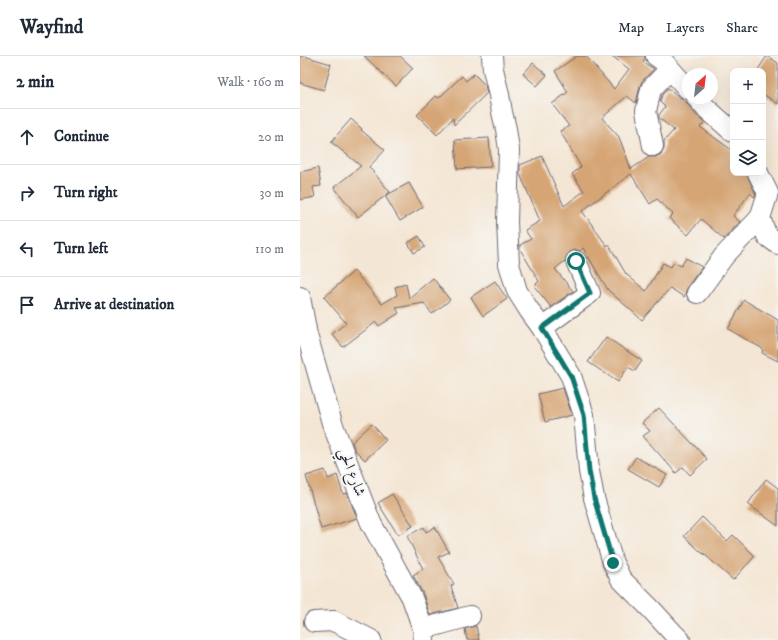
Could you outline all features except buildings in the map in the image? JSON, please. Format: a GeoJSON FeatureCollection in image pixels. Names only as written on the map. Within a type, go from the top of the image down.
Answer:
{"type":"FeatureCollection","features":[{"type":"Feature","properties":{"kind":"street"},"geometry":{"type":"LineString","coordinates":[[492,56],[493,69],[509,150],[507,222],[509,264],[518,291],[571,376],[584,415],[588,464],[594,498],[613,563],[621,580],[680,640]]}},
{"type":"Feature","properties":{"kind":"street"},"geometry":{"type":"LineString","coordinates":[[653,146],[646,111],[651,89],[663,63],[682,83]]}},
{"type":"Feature","properties":{"kind":"street"},"geometry":{"type":"LineString","coordinates":[[702,104],[730,129]]}},
{"type":"Feature","properties":{"kind":"street"},"geometry":{"type":"LineString","coordinates":[[697,293],[724,256],[760,218],[768,193],[760,176]]}},
{"type":"Feature","properties":{"kind":"street"},"geometry":{"type":"LineString","coordinates":[[760,218],[767,236],[778,244]]}},
{"type":"Feature","properties":{"kind":"street"},"geometry":{"type":"LineString","coordinates":[[542,328],[590,293],[576,261]]}},
{"type":"Feature","properties":{"kind":"street","name":"شارع الحي"},"geometry":{"type":"LineString","coordinates":[[300,297],[306,335],[332,423],[371,523],[412,598],[422,637]]}},
{"type":"Feature","properties":{"kind":"street"},"geometry":{"type":"LineString","coordinates":[[422,637],[470,616]]}},
{"type":"Feature","properties":{"kind":"street"},"geometry":{"type":"LineString","coordinates":[[314,622],[334,621],[371,640]]}},
{"type":"Feature","properties":{"kind":"route"},"geometry":{"type":"LineString","coordinates":[[576,261],[590,293],[542,328],[571,376],[584,415],[589,471],[594,498],[613,563]]}}]}
